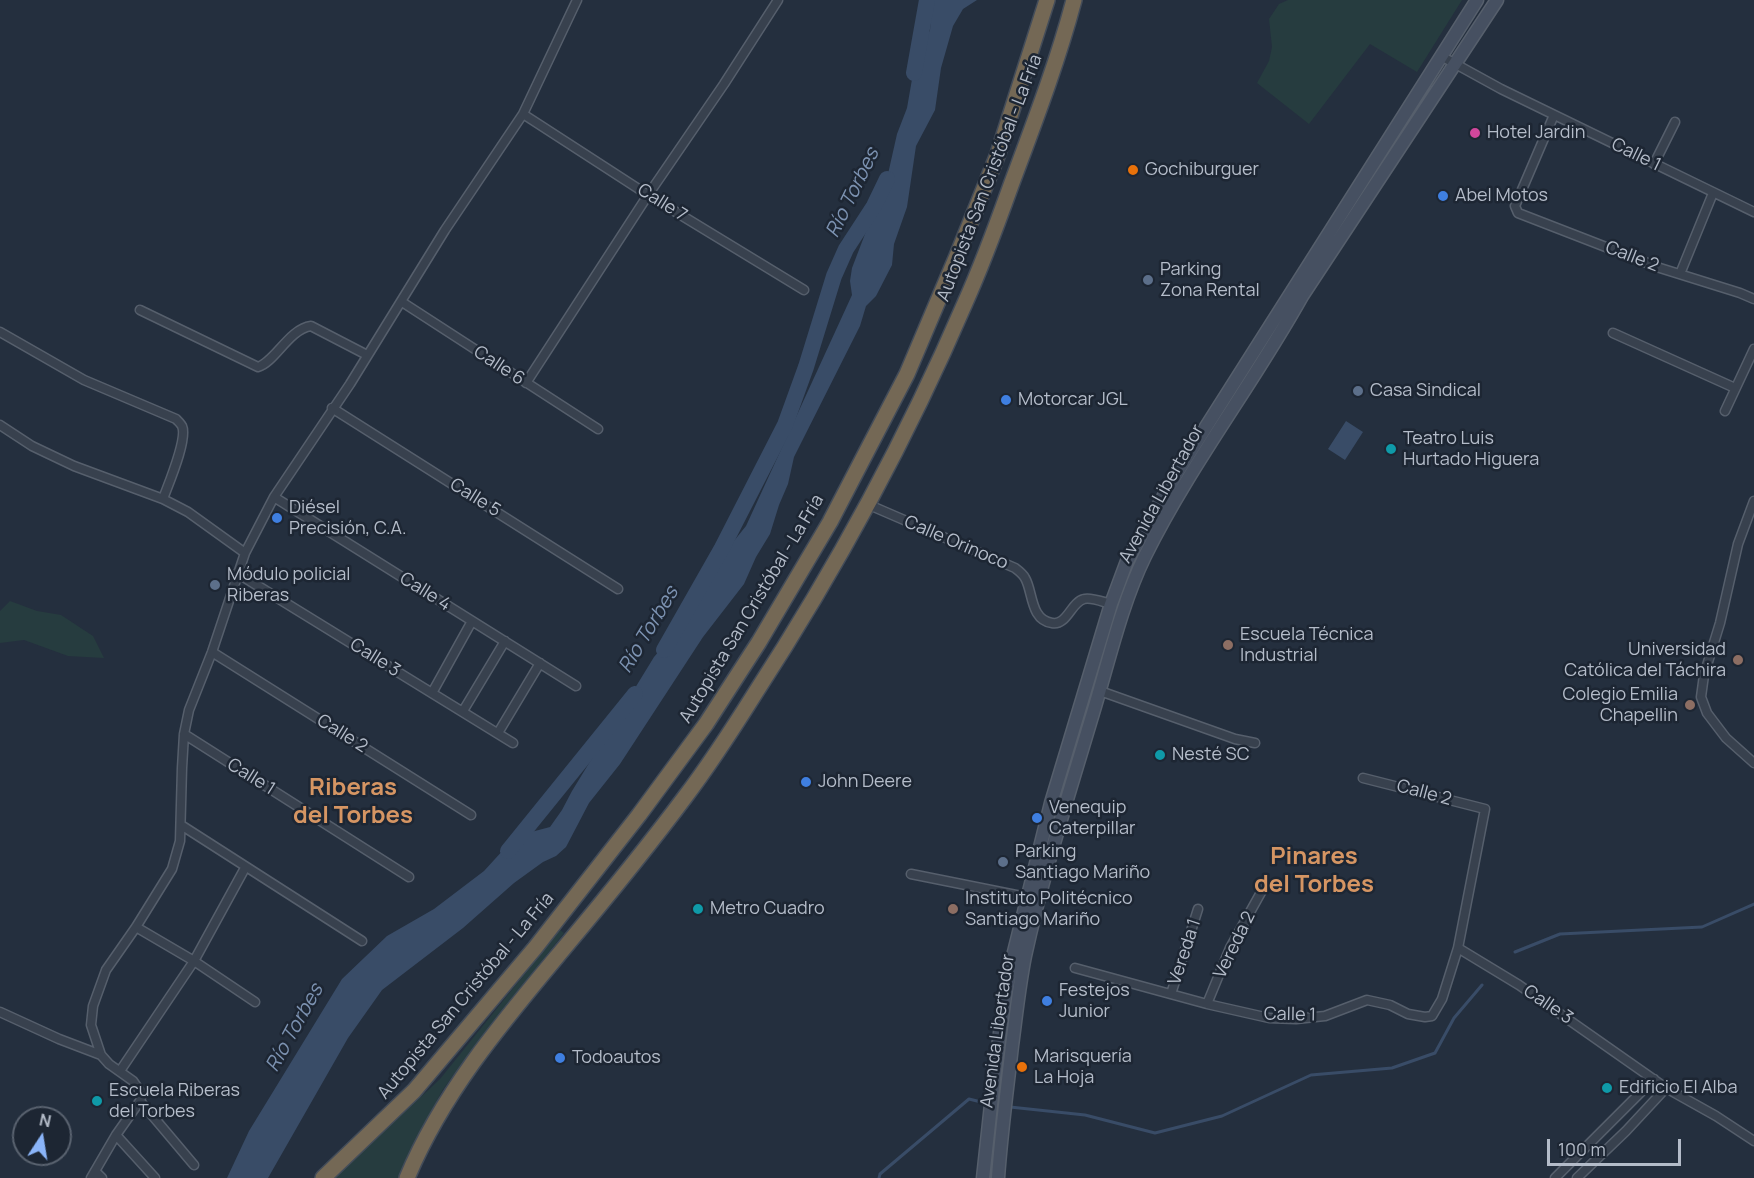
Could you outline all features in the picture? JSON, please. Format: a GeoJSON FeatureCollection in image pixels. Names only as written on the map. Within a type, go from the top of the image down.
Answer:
{"type":"FeatureCollection","features":[{"type":"Feature","properties":{"kind":"highway","name":"Autopista San Cristóbal - La Fría"},"geometry":{"type":"LineString","coordinates":[[323,1178],[414,1091],[536,948],[706,724],[759,642],[830,522],[907,375],[998,154],[1047,0]]}},
{"type":"Feature","properties":{"kind":"highway","name":"Autopista San Cristóbal - La Fría"},"geometry":{"type":"LineString","coordinates":[[407,1178],[420,1150],[471,1065],[505,1019],[687,795],[730,733],[812,604],[903,434],[965,304],[1045,95],[1074,0]]}},
{"type":"Feature","properties":{"kind":"main road","name":"Avenida Libertador"},"geometry":{"type":"LineString","coordinates":[[998,1178],[1018,999],[1051,803],[1126,561],[1178,471],[1477,0]]}},
{"type":"Feature","properties":{"kind":"main road","name":"Avenida Libertador"},"geometry":{"type":"LineString","coordinates":[[983,1178],[984,1153],[1005,996],[1124,611],[1144,558],[1232,408],[1276,343],[1302,296],[1497,0]]}},
{"type":"Feature","properties":{"kind":"street"},"geometry":{"type":"LineString","coordinates":[[102,1178],[93,1175],[116,1135],[140,1101],[142,1094],[139,1088],[101,1055],[92,1025],[96,992],[110,963],[136,927],[172,869],[180,841],[184,734],[189,710],[212,652],[245,553],[274,497],[402,302],[445,230],[523,114],[577,0]]}},
{"type":"Feature","properties":{"kind":"street"},"geometry":{"type":"LineString","coordinates":[[526,383],[778,0]]}},
{"type":"Feature","properties":{"kind":"street","name":"Calle 1"},"geometry":{"type":"LineString","coordinates":[[1441,56],[1454,65],[1554,115],[1754,212]]}},
{"type":"Feature","properties":{"kind":"street","name":"Calle 7"},"geometry":{"type":"LineString","coordinates":[[523,114],[648,195],[804,290]]}},
{"type":"Feature","properties":{"kind":"street","name":"Calle 2"},"geometry":{"type":"LineString","coordinates":[[1554,115],[1515,206],[1518,213],[1660,268],[1754,299]]}},
{"type":"Feature","properties":{"kind":"street"},"geometry":{"type":"LineString","coordinates":[[1654,164],[1675,122]]}},
{"type":"Feature","properties":{"kind":"street"},"geometry":{"type":"LineString","coordinates":[[1680,274],[1713,193]]}},
{"type":"Feature","properties":{"kind":"street","name":"Calle 6"},"geometry":{"type":"LineString","coordinates":[[402,302],[598,429]]}},
{"type":"Feature","properties":{"kind":"street"},"geometry":{"type":"LineString","coordinates":[[140,310],[258,367],[304,327],[311,326],[367,355]]}},
{"type":"Feature","properties":{"kind":"street"},"geometry":{"type":"LineString","coordinates":[[0,332],[84,380],[176,419],[182,426],[183,432],[178,457],[163,499]]}},
{"type":"Feature","properties":{"kind":"street"},"geometry":{"type":"LineString","coordinates":[[1613,333],[1735,388]]}},
{"type":"Feature","properties":{"kind":"street"},"geometry":{"type":"LineString","coordinates":[[1725,411],[1754,349]]}},
{"type":"Feature","properties":{"kind":"street","name":"Calle 5"},"geometry":{"type":"LineString","coordinates":[[332,408],[618,589]]}},
{"type":"Feature","properties":{"kind":"street"},"geometry":{"type":"LineString","coordinates":[[0,425],[32,446],[74,466],[163,499],[188,512],[245,553]]}},
{"type":"Feature","properties":{"kind":"street","name":"Calle 4"},"geometry":{"type":"LineString","coordinates":[[274,497],[576,686]]}},
{"type":"Feature","properties":{"kind":"street"},"geometry":{"type":"LineString","coordinates":[[1754,501],[1738,544],[1720,623],[1704,675],[1701,697],[1707,713],[1726,738],[1754,763]]}},
{"type":"Feature","properties":{"kind":"street","name":"Calle Orinoco"},"geometry":{"type":"LineString","coordinates":[[867,504],[1015,568],[1024,575],[1034,607],[1049,623],[1061,621],[1080,600],[1086,598],[1111,604]]}},
{"type":"Feature","properties":{"kind":"street","name":"Calle 3"},"geometry":{"type":"LineString","coordinates":[[237,573],[513,743]]}},
{"type":"Feature","properties":{"kind":"street"},"geometry":{"type":"LineString","coordinates":[[432,693],[472,621]]}},
{"type":"Feature","properties":{"kind":"street"},"geometry":{"type":"LineString","coordinates":[[463,711],[505,641]]}},
{"type":"Feature","properties":{"kind":"street","name":"Calle 2"},"geometry":{"type":"LineString","coordinates":[[212,652],[471,815]]}},
{"type":"Feature","properties":{"kind":"street"},"geometry":{"type":"LineString","coordinates":[[498,733],[540,663]]}},
{"type":"Feature","properties":{"kind":"street"},"geometry":{"type":"LineString","coordinates":[[1100,691],[1235,739],[1255,743]]}},
{"type":"Feature","properties":{"kind":"street","name":"Calle 1"},"geometry":{"type":"LineString","coordinates":[[184,734],[409,877]]}},
{"type":"Feature","properties":{"kind":"street","name":"Calle 2"},"geometry":{"type":"LineString","coordinates":[[1363,778],[1485,809],[1458,948]]}},
{"type":"Feature","properties":{"kind":"street"},"geometry":{"type":"LineString","coordinates":[[181,825],[362,941]]}},
{"type":"Feature","properties":{"kind":"street"},"geometry":{"type":"LineString","coordinates":[[120,1071],[194,961],[245,868]]}},
{"type":"Feature","properties":{"kind":"street"},"geometry":{"type":"LineString","coordinates":[[911,874],[1034,899]]}},
{"type":"Feature","properties":{"kind":"street","name":"Vereda 2"},"geometry":{"type":"LineString","coordinates":[[1207,1004],[1230,948],[1264,887]]}},
{"type":"Feature","properties":{"kind":"street","name":"Vereda 1"},"geometry":{"type":"LineString","coordinates":[[1171,994],[1198,909]]}},
{"type":"Feature","properties":{"kind":"street"},"geometry":{"type":"LineString","coordinates":[[136,927],[194,961],[255,1002]]}},
{"type":"Feature","properties":{"kind":"street","name":"Calle 1"},"geometry":{"type":"LineString","coordinates":[[1075,968],[1207,1004],[1269,1018],[1296,1019],[1325,1016],[1367,1000],[1390,1005],[1408,1014],[1425,1017],[1432,1016],[1442,999],[1458,948]]}},
{"type":"Feature","properties":{"kind":"street","name":"Calle 3"},"geometry":{"type":"LineString","coordinates":[[1458,948],[1519,985],[1666,1088],[1716,1116],[1754,1141]]}},
{"type":"Feature","properties":{"kind":"street"},"geometry":{"type":"LineString","coordinates":[[0,1012],[101,1055]]}},
{"type":"Feature","properties":{"kind":"street"},"geometry":{"type":"LineString","coordinates":[[1555,1178],[1654,1079]]}},
{"type":"Feature","properties":{"kind":"street"},"geometry":{"type":"LineString","coordinates":[[1577,1178],[1666,1088]]}},
{"type":"Feature","properties":{"kind":"street"},"geometry":{"type":"LineString","coordinates":[[140,1101],[194,1165]]}},
{"type":"Feature","properties":{"kind":"street"},"geometry":{"type":"LineString","coordinates":[[116,1135],[155,1178]]}},
{"type":"Feature","properties":{"kind":"green space"},"geometry":{"type":"Polygon","coordinates":[[[1288,0],[1462,0],[1417,72],[1370,44],[1309,124],[1257,83],[1269,61],[1272,47],[1269,19],[1279,4],[1288,0]]]}},
{"type":"Feature","properties":{"kind":"green space"},"geometry":{"type":"Polygon","coordinates":[[[10,601],[37,611],[61,615],[93,636],[104,658],[68,656],[24,640],[0,643],[0,611],[10,601]]]}},
{"type":"Feature","properties":{"kind":"green space"},"geometry":{"type":"Polygon","coordinates":[[[560,930],[564,933],[442,1091],[414,1143],[399,1178],[334,1178],[440,1079],[560,930]]]}},
{"type":"Feature","properties":{"kind":"water"},"geometry":{"type":"Polygon","coordinates":[[[932,0],[977,0],[963,9],[953,26],[941,68],[935,110],[916,146],[907,207],[894,244],[892,265],[876,296],[866,306],[860,326],[794,457],[788,484],[770,534],[756,557],[744,584],[703,637],[620,764],[589,803],[566,847],[514,883],[463,928],[382,990],[348,1038],[268,1178],[227,1178],[249,1131],[342,979],[387,936],[434,909],[484,871],[516,836],[550,827],[654,657],[692,613],[717,562],[746,526],[852,295],[850,281],[852,268],[888,174],[897,134],[907,108],[915,62],[930,30],[932,0]]]}},
{"type":"Feature","properties":{"kind":"water"},"geometry":{"type":"Polygon","coordinates":[[[1346,421],[1363,432],[1345,460],[1328,449],[1346,421]]]}},
{"type":"Feature","properties":{"kind":"waterway","name":"Río Torbes"},"geometry":{"type":"LineString","coordinates":[[914,73],[927,0]]}},
{"type":"Feature","properties":{"kind":"waterway","name":"Río Torbes"},"geometry":{"type":"LineString","coordinates":[[664,650],[722,548],[785,425],[806,367],[834,276],[846,249],[874,206],[887,179]]}},
{"type":"Feature","properties":{"kind":"waterway","name":"Río Torbes"},"geometry":{"type":"LineString","coordinates":[[508,851],[635,694]]}},
{"type":"Feature","properties":{"kind":"waterway"},"geometry":{"type":"LineString","coordinates":[[1515,952],[1560,934],[1702,927],[1754,904]]}},
{"type":"Feature","properties":{"kind":"waterway"},"geometry":{"type":"LineString","coordinates":[[1010,1107],[1085,1115],[1155,1133],[1222,1116],[1311,1075],[1392,1068],[1435,1053],[1454,1018],[1482,985]]}},
{"type":"Feature","properties":{"kind":"waterway"},"geometry":{"type":"LineString","coordinates":[[879,1178],[880,1174],[969,1099],[985,1103]]}},
{"type":"Feature","properties":{"kind":"place","name":"Hotel Jardin"},"geometry":{"type":"Point","coordinates":[1475,133]}},
{"type":"Feature","properties":{"kind":"place","name":"Gochiburguer"},"geometry":{"type":"Point","coordinates":[1133,170]}},
{"type":"Feature","properties":{"kind":"place","name":"Abel Motos"},"geometry":{"type":"Point","coordinates":[1443,196]}},
{"type":"Feature","properties":{"kind":"place","name":"Parking Zona Rental"},"geometry":{"type":"Point","coordinates":[1148,280]}},
{"type":"Feature","properties":{"kind":"place","name":"Casa Sindical"},"geometry":{"type":"Point","coordinates":[1358,391]}},
{"type":"Feature","properties":{"kind":"place","name":"Motorcar JGL"},"geometry":{"type":"Point","coordinates":[1006,400]}},
{"type":"Feature","properties":{"kind":"place","name":"Teatro Luis Hurtado Higuera"},"geometry":{"type":"Point","coordinates":[1391,449]}},
{"type":"Feature","properties":{"kind":"place","name":"Diésel Precisión, C.A."},"geometry":{"type":"Point","coordinates":[277,518]}},
{"type":"Feature","properties":{"kind":"place","name":"Módulo policial Riberas"},"geometry":{"type":"Point","coordinates":[215,585]}},
{"type":"Feature","properties":{"kind":"place","name":"Escuela Técnica Industrial"},"geometry":{"type":"Point","coordinates":[1228,645]}},
{"type":"Feature","properties":{"kind":"place","name":"Universidad Católica del Táchira"},"geometry":{"type":"Point","coordinates":[1738,660]}},
{"type":"Feature","properties":{"kind":"place","name":"Colegio Emilia Chapellin"},"geometry":{"type":"Point","coordinates":[1690,705]}},
{"type":"Feature","properties":{"kind":"place","name":"Nesté SC"},"geometry":{"type":"Point","coordinates":[1160,755]}},
{"type":"Feature","properties":{"kind":"place","name":"John Deere"},"geometry":{"type":"Point","coordinates":[806,782]}},
{"type":"Feature","properties":{"kind":"place","name":"Venequip Caterpillar"},"geometry":{"type":"Point","coordinates":[1037,818]}},
{"type":"Feature","properties":{"kind":"place","name":"Parking Santiago Mariño"},"geometry":{"type":"Point","coordinates":[1003,862]}},
{"type":"Feature","properties":{"kind":"place","name":"Metro Cuadro"},"geometry":{"type":"Point","coordinates":[698,909]}},
{"type":"Feature","properties":{"kind":"place","name":"Instituto Politécnico Santiago Mariño"},"geometry":{"type":"Point","coordinates":[953,909]}},
{"type":"Feature","properties":{"kind":"place","name":"Festejos Junior"},"geometry":{"type":"Point","coordinates":[1047,1001]}},
{"type":"Feature","properties":{"kind":"place","name":"Todoautos"},"geometry":{"type":"Point","coordinates":[560,1058]}},
{"type":"Feature","properties":{"kind":"place","name":"Marisquería La Hoja"},"geometry":{"type":"Point","coordinates":[1022,1067]}},
{"type":"Feature","properties":{"kind":"place","name":"Edificio El Alba"},"geometry":{"type":"Point","coordinates":[1607,1088]}},
{"type":"Feature","properties":{"kind":"place","name":"Escuela Riberas del Torbes"},"geometry":{"type":"Point","coordinates":[97,1101]}},
{"type":"Feature","properties":{"kind":"district","name":"Riberas del Torbes"},"geometry":{"type":"Point","coordinates":[353,802]}},
{"type":"Feature","properties":{"kind":"district","name":"Pinares del Torbes"},"geometry":{"type":"Point","coordinates":[1314,871]}}]}
